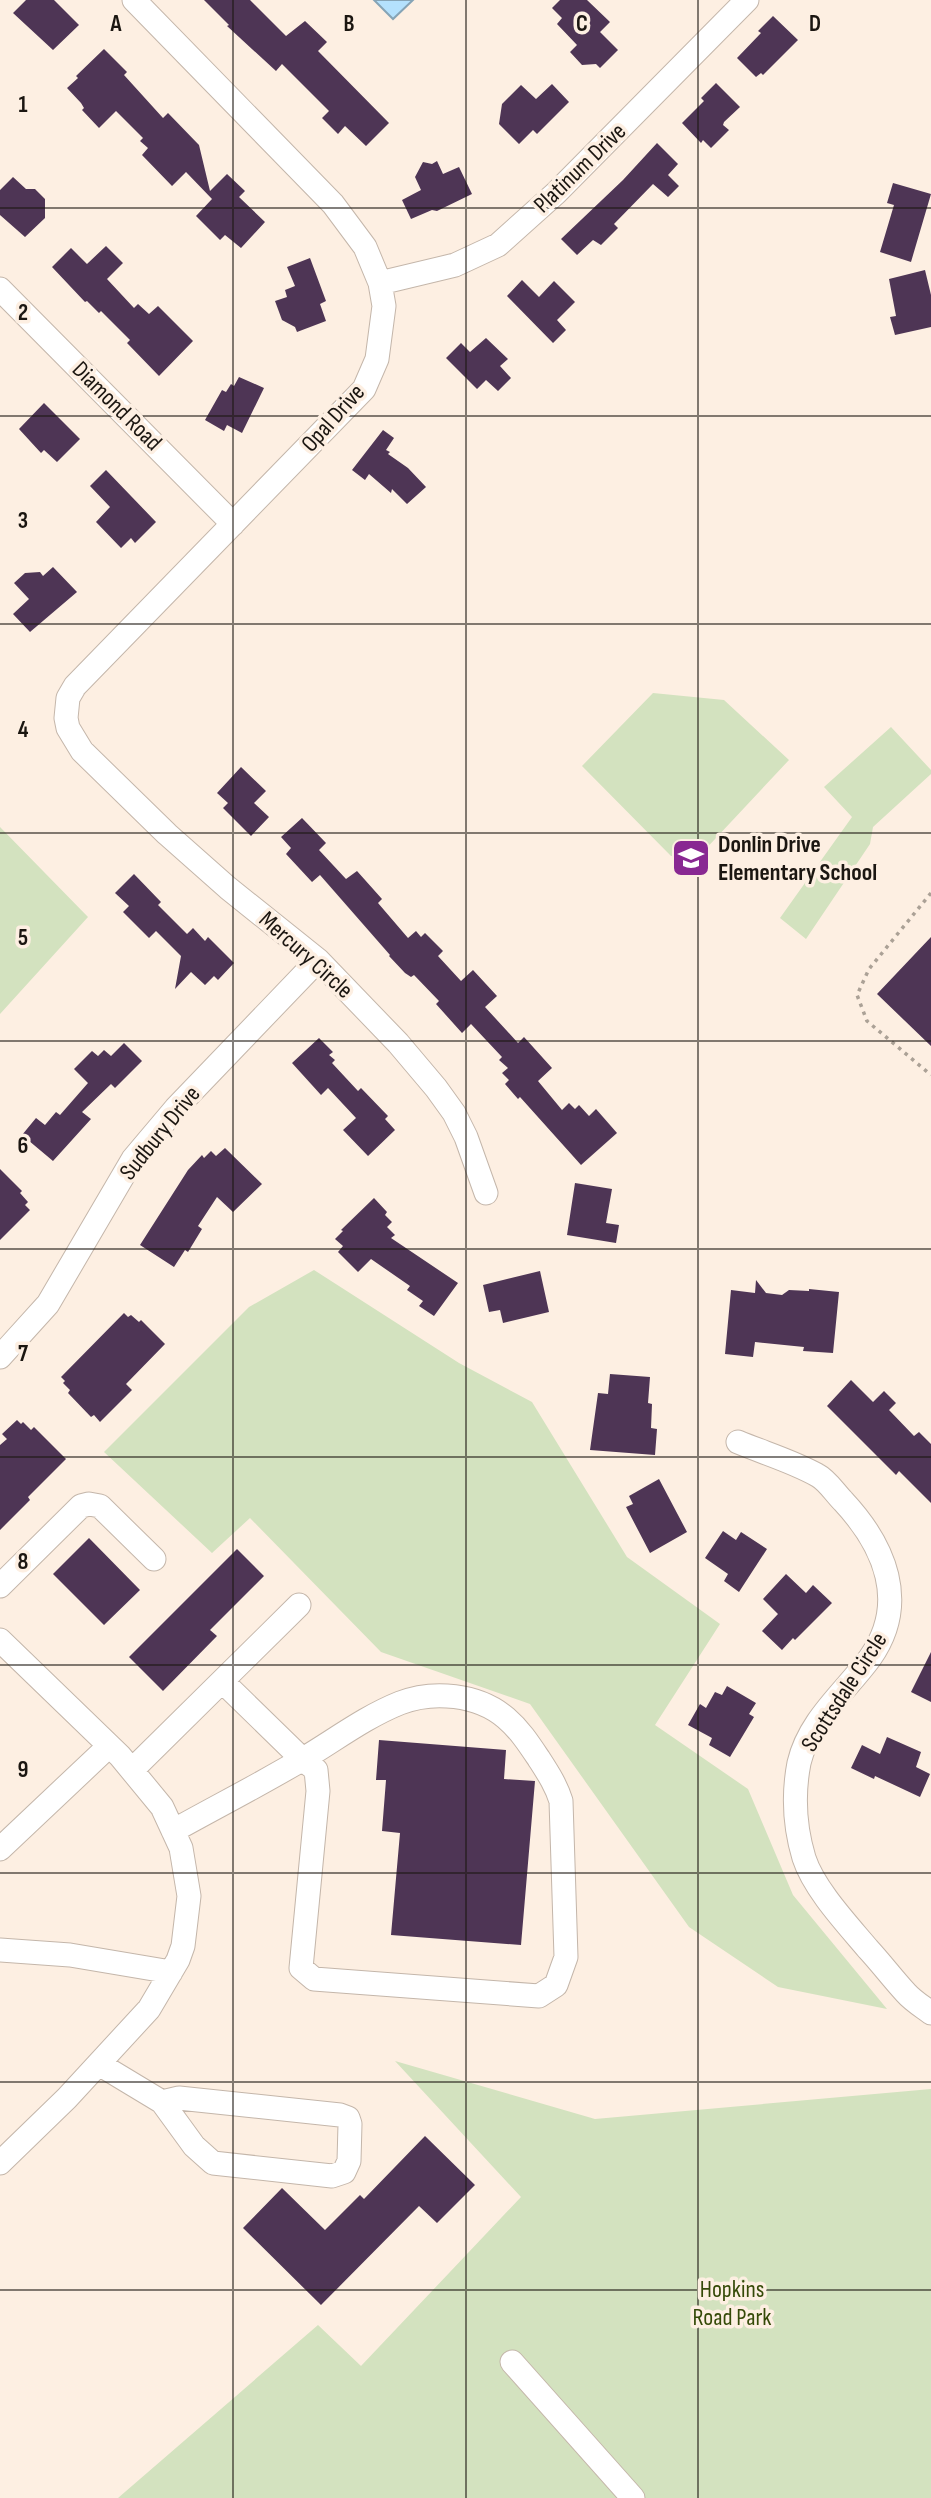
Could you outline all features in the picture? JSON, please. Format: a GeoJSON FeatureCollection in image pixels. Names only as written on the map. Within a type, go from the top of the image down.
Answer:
{"type":"FeatureCollection","features":[{"type":"Feature","properties":{"kind":"street","name":"Opal Drive"},"geometry":{"type":"LineString","coordinates":[[82,751],[68,728],[66,718],[68,698],[75,686],[364,389],[377,359],[384,306],[380,283],[365,247],[333,204],[134,0]]}},
{"type":"Feature","properties":{"kind":"street","name":"Platinum Drive"},"geometry":{"type":"LineString","coordinates":[[380,283],[455,265],[498,245],[556,193],[747,0]]}},
{"type":"Feature","properties":{"kind":"street","name":"Diamond Road"},"geometry":{"type":"LineString","coordinates":[[0,289],[233,524]]}},
{"type":"Feature","properties":{"kind":"street","name":"Mercury Circle"},"geometry":{"type":"LineString","coordinates":[[82,751],[218,879],[318,960],[398,1043],[454,1113],[466,1137],[486,1193]]}},
{"type":"Feature","properties":{"kind":"street","name":"Sudbury Drive"},"geometry":{"type":"LineString","coordinates":[[0,1357],[48,1304],[133,1159],[176,1108],[318,960]]}},
{"type":"Feature","properties":{"kind":"street","name":"Scottsdale Circle"},"geometry":{"type":"LineString","coordinates":[[738,1442],[820,1476],[861,1520],[886,1569],[890,1594],[889,1618],[881,1640],[869,1659],[827,1708],[806,1743],[799,1764],[795,1813],[805,1860],[829,1903],[907,1995],[931,2013]]}},
{"type":"Feature","properties":{"kind":"street"},"geometry":{"type":"LineString","coordinates":[[0,1586],[81,1506],[89,1504],[100,1506],[154,1559]]}},
{"type":"Feature","properties":{"kind":"street"},"geometry":{"type":"LineString","coordinates":[[132,1770],[299,1605]]}},
{"type":"Feature","properties":{"kind":"street"},"geometry":{"type":"LineString","coordinates":[[0,1640],[109,1746],[162,1807],[181,1848],[189,1896],[183,1945],[149,2009],[67,2098],[0,2163]]}},
{"type":"Feature","properties":{"kind":"street"},"geometry":{"type":"LineString","coordinates":[[173,1831],[302,1759],[366,1719],[401,1702],[427,1696],[457,1697],[483,1705],[504,1716],[525,1737],[556,1785],[561,1801],[566,1957],[556,1985],[539,1996],[314,1979],[301,1968],[318,1791],[316,1770],[302,1759],[223,1682]]}},
{"type":"Feature","properties":{"kind":"street"},"geometry":{"type":"LineString","coordinates":[[0,1849],[109,1746]]}},
{"type":"Feature","properties":{"kind":"street"},"geometry":{"type":"LineString","coordinates":[[0,1950],[70,1955],[171,1972]]}},
{"type":"Feature","properties":{"kind":"street"},"geometry":{"type":"LineString","coordinates":[[99,2064],[162,2102],[194,2146],[214,2163],[332,2176],[344,2172],[349,2161],[350,2124],[348,2118],[340,2115],[179,2098],[162,2102]]}},
{"type":"Feature","properties":{"kind":"street"},"geometry":{"type":"LineString","coordinates":[[512,2362],[633,2498]]}},
{"type":"Feature","properties":{"kind":"path"},"geometry":{"type":"LineString","coordinates":[[931,893],[869,969],[858,995],[867,1021],[931,1076]]}},
{"type":"Feature","properties":{"kind":"green space"},"geometry":{"type":"Polygon","coordinates":[[[653,693],[724,700],[789,760],[701,854],[671,856],[582,766],[653,693]]]}},
{"type":"Feature","properties":{"kind":"green space"},"geometry":{"type":"Polygon","coordinates":[[[891,727],[931,770],[931,774],[873,827],[870,844],[806,939],[780,918],[852,817],[824,787],[891,727]]]}},
{"type":"Feature","properties":{"kind":"green space"},"geometry":{"type":"Polygon","coordinates":[[[0,827],[88,917],[0,1014],[0,827]]]}},
{"type":"Feature","properties":{"kind":"green space"},"geometry":{"type":"Polygon","coordinates":[[[314,1270],[459,1363],[532,1402],[627,1557],[720,1624],[655,1725],[748,1789],[793,1895],[887,2009],[778,1987],[689,1927],[530,1704],[381,1652],[250,1518],[212,1553],[104,1452],[249,1307],[314,1270]]]}},
{"type":"Feature","properties":{"kind":"green space","name":"Hopkins Road Park"},"geometry":{"type":"Polygon","coordinates":[[[395,2061],[595,2119],[931,2089],[931,2498],[118,2498],[318,2325],[361,2366],[521,2197],[395,2061]]]}},
{"type":"Feature","properties":{"kind":"water"},"geometry":{"type":"Polygon","coordinates":[[[374,0],[413,0],[393,19],[374,0]]]}},
{"type":"Feature","properties":{"kind":"building"},"geometry":{"type":"Polygon","coordinates":[[[26,0],[54,0],[79,25],[53,50],[13,13],[26,0]]]}},
{"type":"Feature","properties":{"kind":"building"},"geometry":{"type":"Polygon","coordinates":[[[204,0],[250,0],[286,36],[305,21],[327,42],[318,51],[389,123],[366,146],[345,126],[338,134],[322,118],[329,111],[282,64],[276,71],[227,26],[229,25],[204,0]]]}},
{"type":"Feature","properties":{"kind":"building"},"geometry":{"type":"Polygon","coordinates":[[[560,0],[587,0],[610,22],[600,32],[618,50],[600,68],[596,64],[582,65],[570,52],[577,45],[557,24],[562,18],[552,8],[560,0]]]}},
{"type":"Feature","properties":{"kind":"building"},"geometry":{"type":"Polygon","coordinates":[[[773,16],[798,40],[763,75],[761,73],[756,77],[737,58],[773,16]]]}},
{"type":"Feature","properties":{"kind":"building"},"geometry":{"type":"Polygon","coordinates":[[[104,49],[127,72],[124,75],[163,118],[168,113],[199,145],[210,191],[227,174],[245,191],[239,197],[265,222],[241,248],[225,235],[220,240],[196,216],[212,199],[186,172],[172,186],[142,155],[148,148],[140,141],[143,138],[116,111],[99,128],[82,110],[84,108],[81,103],[67,88],[104,49]]]}},
{"type":"Feature","properties":{"kind":"building"},"geometry":{"type":"Polygon","coordinates":[[[716,83],[740,107],[724,122],[723,125],[729,130],[711,148],[703,140],[701,143],[682,123],[704,101],[701,98],[716,83]]]}},
{"type":"Feature","properties":{"kind":"building"},"geometry":{"type":"Polygon","coordinates":[[[552,84],[569,102],[537,134],[533,130],[519,144],[499,124],[502,104],[521,85],[536,99],[552,84]]]}},
{"type":"Feature","properties":{"kind":"building"},"geometry":{"type":"Polygon","coordinates":[[[657,143],[678,164],[668,175],[679,186],[668,197],[653,184],[614,224],[618,228],[601,245],[593,240],[577,255],[561,239],[623,180],[657,143]]]}},
{"type":"Feature","properties":{"kind":"building"},"geometry":{"type":"Polygon","coordinates":[[[437,161],[443,174],[459,167],[472,194],[437,211],[432,210],[411,219],[402,200],[421,190],[415,177],[423,162],[432,164],[437,161]]]}},
{"type":"Feature","properties":{"kind":"building"},"geometry":{"type":"Polygon","coordinates":[[[13,177],[26,189],[35,189],[45,199],[45,218],[25,237],[0,215],[0,190],[13,177]]]}},
{"type":"Feature","properties":{"kind":"building"},"geometry":{"type":"Polygon","coordinates":[[[893,183],[931,194],[911,262],[880,252],[894,205],[887,203],[893,183]]]}},
{"type":"Feature","properties":{"kind":"building"},"geometry":{"type":"Polygon","coordinates":[[[106,246],[123,263],[107,279],[134,308],[138,304],[149,314],[158,306],[193,341],[159,376],[127,343],[130,340],[101,311],[99,313],[85,302],[52,267],[71,248],[87,264],[106,246]]]}},
{"type":"Feature","properties":{"kind":"building"},"geometry":{"type":"Polygon","coordinates":[[[310,258],[326,301],[320,304],[326,321],[297,332],[295,327],[282,320],[275,301],[287,297],[285,290],[295,286],[287,267],[310,258]]]}},
{"type":"Feature","properties":{"kind":"building"},"geometry":{"type":"Polygon","coordinates":[[[925,270],[931,295],[931,327],[895,335],[890,317],[896,316],[889,279],[925,270]]]}},
{"type":"Feature","properties":{"kind":"building"},"geometry":{"type":"Polygon","coordinates":[[[522,280],[539,297],[554,281],[575,302],[557,320],[566,330],[553,343],[507,296],[522,280]]]}},
{"type":"Feature","properties":{"kind":"building"},"geometry":{"type":"Polygon","coordinates":[[[486,338],[508,359],[500,366],[511,378],[498,391],[486,380],[477,389],[446,358],[461,343],[470,352],[486,338]]]}},
{"type":"Feature","properties":{"kind":"building"},"geometry":{"type":"Polygon","coordinates":[[[239,377],[264,388],[242,433],[227,425],[224,431],[205,420],[222,390],[226,392],[231,384],[234,386],[239,377]]]}},
{"type":"Feature","properties":{"kind":"building"},"geometry":{"type":"Polygon","coordinates":[[[44,403],[80,439],[57,462],[44,450],[41,453],[19,429],[44,403]]]}},
{"type":"Feature","properties":{"kind":"building"},"geometry":{"type":"Polygon","coordinates":[[[383,430],[394,438],[386,450],[390,452],[388,454],[408,468],[426,487],[407,504],[392,489],[391,493],[369,474],[365,480],[352,470],[383,430]]]}},
{"type":"Feature","properties":{"kind":"building"},"geometry":{"type":"Polygon","coordinates":[[[106,470],[156,522],[135,543],[131,538],[121,548],[96,522],[110,507],[90,486],[106,470]]]}},
{"type":"Feature","properties":{"kind":"building"},"geometry":{"type":"Polygon","coordinates":[[[53,567],[77,592],[30,632],[13,614],[29,599],[14,583],[25,573],[40,572],[43,576],[53,567]]]}},
{"type":"Feature","properties":{"kind":"building"},"geometry":{"type":"Polygon","coordinates":[[[241,767],[266,791],[254,803],[269,817],[251,836],[223,808],[228,803],[217,793],[241,767]]]}},
{"type":"Feature","properties":{"kind":"building"},"geometry":{"type":"Polygon","coordinates":[[[302,818],[326,843],[319,850],[346,879],[357,871],[382,899],[378,903],[408,938],[416,931],[421,937],[425,933],[443,951],[438,956],[461,981],[473,970],[497,996],[485,1007],[518,1043],[524,1037],[552,1068],[538,1081],[562,1110],[569,1103],[575,1109],[579,1105],[589,1116],[596,1109],[617,1133],[581,1165],[505,1084],[509,1080],[502,1073],[508,1068],[499,1060],[502,1057],[471,1024],[462,1033],[436,1004],[439,1001],[414,975],[411,977],[405,973],[320,875],[312,882],[286,854],[291,848],[281,837],[302,818]]]}},
{"type":"Feature","properties":{"kind":"building"},"geometry":{"type":"Polygon","coordinates":[[[134,874],[161,902],[158,905],[187,934],[193,928],[205,941],[208,937],[234,963],[218,980],[214,976],[205,985],[191,972],[175,989],[181,956],[156,931],[149,938],[123,912],[129,906],[115,893],[134,874]]]}},
{"type":"Feature","properties":{"kind":"building"},"geometry":{"type":"Polygon","coordinates":[[[931,937],[931,1046],[877,994],[931,937]]]}},
{"type":"Feature","properties":{"kind":"building"},"geometry":{"type":"Polygon","coordinates":[[[319,1038],[333,1052],[329,1055],[335,1060],[332,1063],[358,1091],[361,1088],[388,1116],[385,1119],[395,1130],[368,1156],[343,1130],[356,1118],[328,1088],[321,1095],[292,1063],[319,1038]]]}},
{"type":"Feature","properties":{"kind":"building"},"geometry":{"type":"Polygon","coordinates":[[[124,1043],[142,1061],[115,1088],[111,1084],[82,1112],[91,1119],[53,1161],[22,1135],[36,1118],[45,1125],[56,1112],[60,1115],[88,1083],[74,1069],[92,1051],[98,1056],[104,1050],[111,1056],[124,1043]]]}},
{"type":"Feature","properties":{"kind":"building"},"geometry":{"type":"Polygon","coordinates":[[[225,1148],[262,1184],[233,1212],[217,1197],[198,1226],[202,1229],[188,1252],[185,1250],[174,1267],[140,1245],[188,1170],[202,1155],[204,1158],[211,1151],[216,1156],[225,1148]]]}},
{"type":"Feature","properties":{"kind":"building"},"geometry":{"type":"Polygon","coordinates":[[[0,1169],[22,1191],[20,1193],[28,1202],[25,1205],[30,1210],[0,1240],[0,1169]]]}},
{"type":"Feature","properties":{"kind":"building"},"geometry":{"type":"Polygon","coordinates":[[[575,1183],[612,1189],[606,1223],[619,1225],[616,1243],[567,1235],[575,1183]]]}},
{"type":"Feature","properties":{"kind":"building"},"geometry":{"type":"Polygon","coordinates":[[[374,1198],[392,1222],[387,1227],[395,1235],[391,1238],[458,1283],[434,1316],[419,1306],[423,1301],[407,1290],[410,1286],[371,1259],[358,1272],[338,1252],[343,1246],[335,1239],[343,1231],[341,1230],[374,1198]]]}},
{"type":"Feature","properties":{"kind":"building"},"geometry":{"type":"Polygon","coordinates":[[[540,1271],[549,1312],[503,1323],[500,1310],[489,1312],[483,1285],[540,1271]]]}},
{"type":"Feature","properties":{"kind":"building"},"geometry":{"type":"Polygon","coordinates":[[[756,1280],[766,1293],[782,1295],[789,1290],[809,1289],[839,1292],[833,1353],[803,1351],[804,1347],[755,1342],[753,1357],[725,1354],[731,1290],[755,1293],[756,1280]]]}},
{"type":"Feature","properties":{"kind":"building"},"geometry":{"type":"Polygon","coordinates":[[[124,1313],[139,1322],[141,1320],[165,1344],[126,1384],[132,1390],[100,1422],[94,1415],[91,1417],[68,1393],[70,1390],[61,1377],[124,1313]]]}},
{"type":"Feature","properties":{"kind":"building"},"geometry":{"type":"Polygon","coordinates":[[[610,1374],[650,1377],[648,1403],[652,1404],[651,1428],[657,1429],[655,1455],[590,1450],[598,1393],[608,1394],[610,1374]]]}},
{"type":"Feature","properties":{"kind":"building"},"geometry":{"type":"Polygon","coordinates":[[[851,1380],[873,1402],[884,1391],[896,1403],[889,1410],[914,1436],[919,1432],[931,1444],[931,1503],[899,1471],[896,1475],[827,1406],[851,1380]]]}},
{"type":"Feature","properties":{"kind":"building"},"geometry":{"type":"Polygon","coordinates":[[[17,1420],[31,1430],[34,1427],[66,1459],[0,1530],[0,1445],[7,1439],[2,1434],[17,1420]]]}},
{"type":"Feature","properties":{"kind":"building"},"geometry":{"type":"Polygon","coordinates":[[[659,1479],[687,1532],[650,1553],[626,1507],[633,1504],[629,1496],[659,1479]]]}},
{"type":"Feature","properties":{"kind":"building"},"geometry":{"type":"Polygon","coordinates":[[[723,1531],[736,1540],[741,1532],[767,1549],[739,1592],[724,1581],[728,1574],[705,1558],[723,1531]]]}},
{"type":"Feature","properties":{"kind":"building"},"geometry":{"type":"Polygon","coordinates":[[[89,1538],[140,1590],[104,1625],[53,1574],[89,1538]]]}},
{"type":"Feature","properties":{"kind":"building"},"geometry":{"type":"Polygon","coordinates":[[[237,1549],[264,1576],[210,1630],[217,1636],[163,1691],[129,1657],[237,1549]]]}},
{"type":"Feature","properties":{"kind":"building"},"geometry":{"type":"Polygon","coordinates":[[[786,1574],[806,1593],[813,1585],[832,1603],[782,1650],[762,1631],[778,1614],[763,1599],[786,1574]]]}},
{"type":"Feature","properties":{"kind":"building"},"geometry":{"type":"Polygon","coordinates":[[[931,1652],[931,1702],[911,1692],[931,1652]]]}},
{"type":"Feature","properties":{"kind":"building"},"geometry":{"type":"Polygon","coordinates":[[[727,1686],[756,1703],[749,1714],[754,1717],[730,1757],[709,1745],[712,1738],[688,1725],[700,1704],[706,1708],[715,1692],[722,1695],[727,1686]]]}},
{"type":"Feature","properties":{"kind":"building"},"geometry":{"type":"Polygon","coordinates":[[[887,1737],[921,1752],[916,1767],[930,1774],[920,1797],[851,1768],[862,1745],[880,1754],[887,1737]]]}},
{"type":"Feature","properties":{"kind":"building"},"geometry":{"type":"Polygon","coordinates":[[[379,1740],[506,1750],[504,1779],[535,1781],[521,1945],[391,1935],[400,1833],[382,1831],[386,1780],[376,1780],[379,1740]]]}},
{"type":"Feature","properties":{"kind":"building"},"geometry":{"type":"Polygon","coordinates":[[[425,2136],[475,2185],[437,2223],[419,2206],[321,2305],[243,2228],[282,2188],[325,2230],[360,2195],[364,2199],[425,2136]]]}},
{"type":"Feature","properties":{"kind":"place","name":"Donlin Drive Elementary School"},"geometry":{"type":"Point","coordinates":[691,858]}}]}
